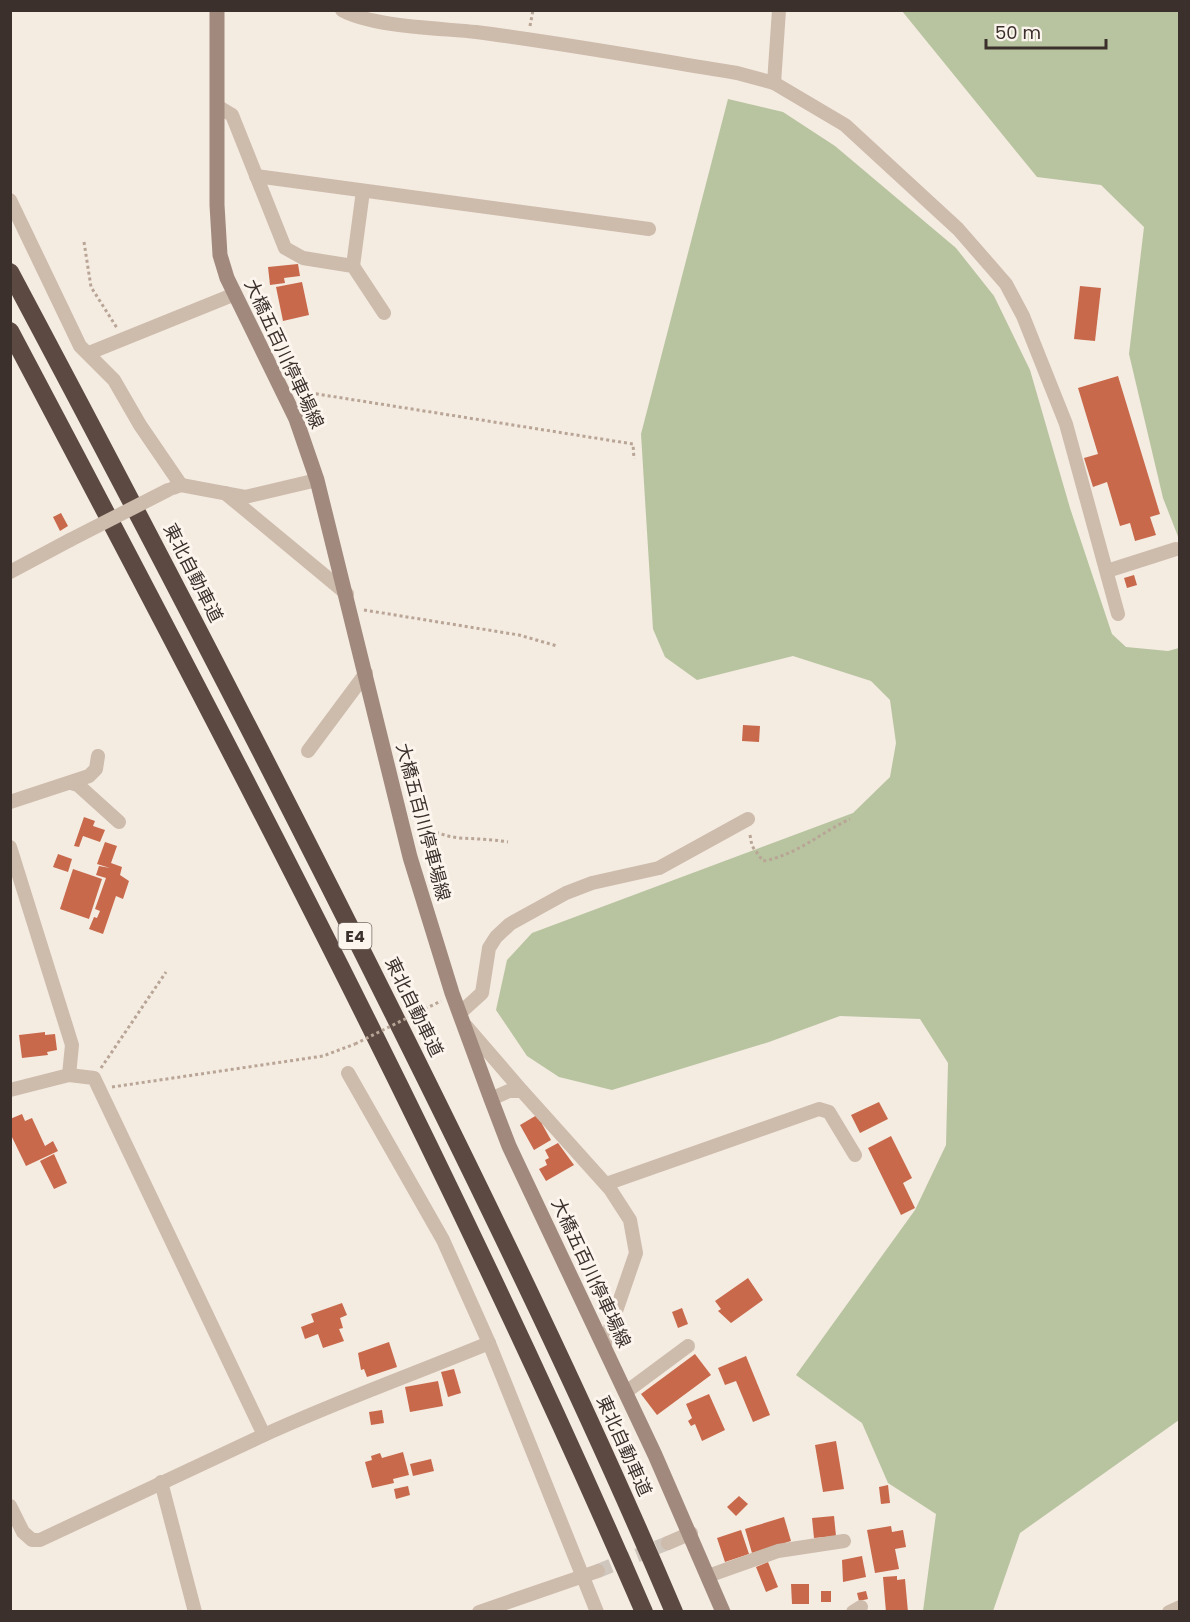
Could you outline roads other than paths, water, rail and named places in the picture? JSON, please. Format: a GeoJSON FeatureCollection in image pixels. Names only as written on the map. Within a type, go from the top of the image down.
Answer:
{"type":"FeatureCollection","features":[{"type":"Feature","properties":{"kind":"highway","name":"東北自動車道"},"geometry":{"type":"LineString","coordinates":[[10,272],[288,802],[444,1114],[554,1343],[674,1611]]}},
{"type":"Feature","properties":{"kind":"highway","name":"E4"},"geometry":{"type":"LineString","coordinates":[[10,332],[264,817],[415,1118],[528,1355],[644,1611]]}},
{"type":"Feature","properties":{"kind":"main road","name":"大橋五百川停車場線"},"geometry":{"type":"LineString","coordinates":[[217,10],[217,205],[220,255],[235,294],[296,418],[317,480],[405,833],[462,1019],[491,1099],[509,1146],[691,1533],[723,1611]]}},
{"type":"Feature","properties":{"kind":"street"},"geometry":{"type":"LineString","coordinates":[[342,10],[351,16],[737,73],[774,82],[845,125],[958,229],[1006,284],[1023,316],[1066,424],[1118,614]]}},
{"type":"Feature","properties":{"kind":"street"},"geometry":{"type":"LineString","coordinates":[[774,82],[779,10]]}},
{"type":"Feature","properties":{"kind":"street"},"geometry":{"type":"LineString","coordinates":[[217,106],[232,115],[285,248],[303,258],[353,266]]}},
{"type":"Feature","properties":{"kind":"street"},"geometry":{"type":"LineString","coordinates":[[256,176],[649,229]]}},
{"type":"Feature","properties":{"kind":"street"},"geometry":{"type":"LineString","coordinates":[[363,191],[353,266],[384,313]]}},
{"type":"Feature","properties":{"kind":"street"},"geometry":{"type":"LineString","coordinates":[[10,200],[80,346],[90,353],[114,380],[175,487]]}},
{"type":"Feature","properties":{"kind":"street"},"geometry":{"type":"LineString","coordinates":[[90,353],[208,307],[235,294]]}},
{"type":"Feature","properties":{"kind":"street"},"geometry":{"type":"LineString","coordinates":[[10,572],[175,487],[245,497],[317,480]]}},
{"type":"Feature","properties":{"kind":"street"},"geometry":{"type":"LineString","coordinates":[[225,493],[349,601]]}},
{"type":"Feature","properties":{"kind":"street"},"geometry":{"type":"LineString","coordinates":[[1107,571],[1176,549]]}},
{"type":"Feature","properties":{"kind":"street"},"geometry":{"type":"LineString","coordinates":[[308,751],[366,673]]}},
{"type":"Feature","properties":{"kind":"street"},"geometry":{"type":"LineString","coordinates":[[10,802],[89,776],[96,769],[98,756]]}},
{"type":"Feature","properties":{"kind":"street"},"geometry":{"type":"LineString","coordinates":[[71,783],[78,784],[119,822]]}},
{"type":"Feature","properties":{"kind":"street"},"geometry":{"type":"LineString","coordinates":[[604,1346],[636,1253],[630,1220],[606,1184],[522,1091],[462,1019],[482,993],[489,948],[496,937],[510,924],[566,893],[592,882],[659,868],[747,819]]}},
{"type":"Feature","properties":{"kind":"street"},"geometry":{"type":"LineString","coordinates":[[10,847],[72,1045],[69,1075]]}},
{"type":"Feature","properties":{"kind":"street"},"geometry":{"type":"LineString","coordinates":[[10,893],[25,891]]}},
{"type":"Feature","properties":{"kind":"street"},"geometry":{"type":"LineString","coordinates":[[348,1073],[443,1240],[489,1343],[597,1611]]}},
{"type":"Feature","properties":{"kind":"street"},"geometry":{"type":"LineString","coordinates":[[10,1090],[69,1075],[98,1084],[264,1435]]}},
{"type":"Feature","properties":{"kind":"street"},"geometry":{"type":"LineString","coordinates":[[491,1099],[509,1091],[522,1091]]}},
{"type":"Feature","properties":{"kind":"street"},"geometry":{"type":"LineString","coordinates":[[606,1184],[819,1109],[829,1112],[855,1155]]}},
{"type":"Feature","properties":{"kind":"street"},"geometry":{"type":"LineString","coordinates":[[10,1506],[23,1532],[32,1540],[40,1540],[336,1402],[489,1343]]}},
{"type":"Feature","properties":{"kind":"street"},"geometry":{"type":"LineString","coordinates":[[626,1392],[688,1346]]}},
{"type":"Feature","properties":{"kind":"street"},"geometry":{"type":"LineString","coordinates":[[161,1482],[195,1611]]}},
{"type":"Feature","properties":{"kind":"street"},"geometry":{"type":"LineString","coordinates":[[668,1543],[691,1533]]}},
{"type":"Feature","properties":{"kind":"street"},"geometry":{"type":"LineString","coordinates":[[708,1575],[778,1551],[844,1540]]}},
{"type":"Feature","properties":{"kind":"street"},"geometry":{"type":"LineString","coordinates":[[479,1611],[598,1571]]}},
{"type":"Feature","properties":{"kind":"street"},"geometry":{"type":"LineString","coordinates":[[1169,1611],[1179,1607]]}},
{"type":"Feature","properties":{"kind":"tunnel"},"geometry":{"type":"LineString","coordinates":[[598,1571],[668,1543]]}}]}
